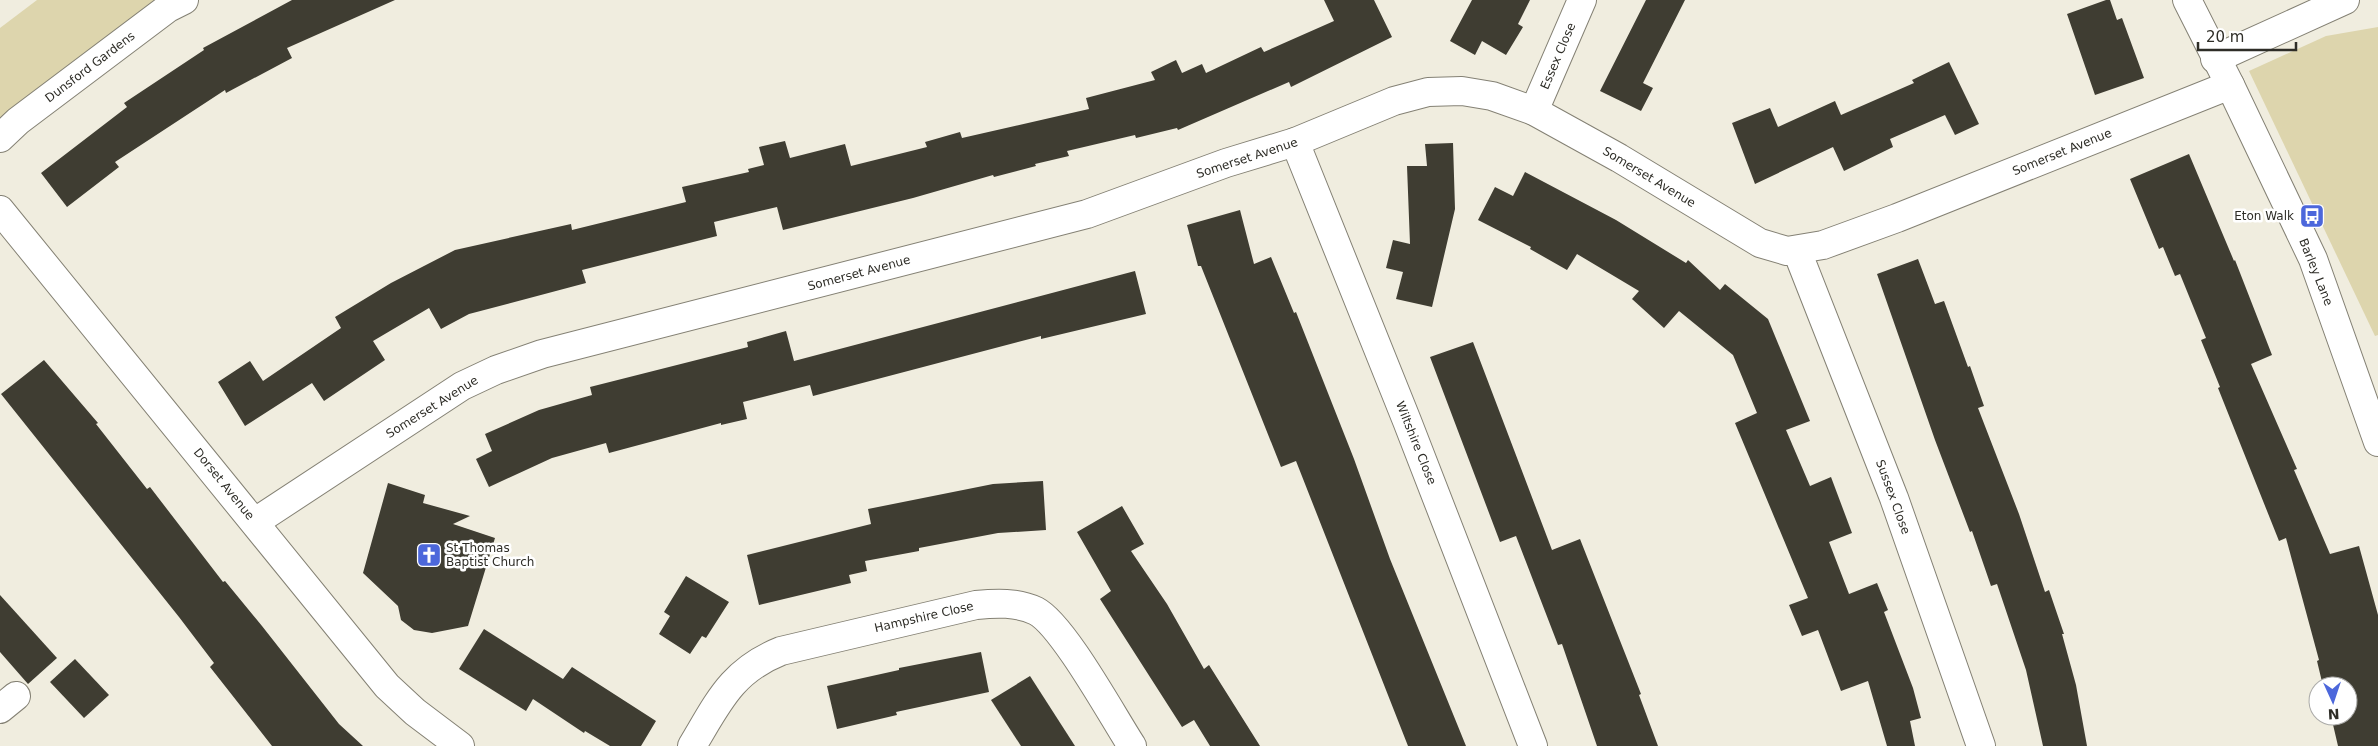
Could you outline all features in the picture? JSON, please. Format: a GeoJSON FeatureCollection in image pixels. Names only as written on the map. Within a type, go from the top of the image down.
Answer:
{"type":"FeatureCollection","features":[{"type":"Feature","properties":{"kind":"street","name":"Dunsford Gardens"},"geometry":{"type":"LineString","coordinates":[[0,138],[18,121],[160,14],[184,0]]}},
{"type":"Feature","properties":{"kind":"street","name":"Essex Close"},"geometry":{"type":"LineString","coordinates":[[1534,111],[1582,0]]}},
{"type":"Feature","properties":{"kind":"street","name":"Barley Lane"},"geometry":{"type":"LineString","coordinates":[[2186,0],[2230,85],[2313,259],[2378,442]]}},
{"type":"Feature","properties":{"kind":"street"},"geometry":{"type":"LineString","coordinates":[[2215,59],[2345,0]]}},
{"type":"Feature","properties":{"kind":"street","name":"Somerset Avenue"},"geometry":{"type":"LineString","coordinates":[[255,522],[462,386],[496,370],[542,354],[1087,214],[1226,163],[1294,142],[1394,101],[1428,92],[1462,91],[1492,96],[1534,111],[1619,158],[1760,244],[1787,251],[1797,251],[1823,245],[1897,218],[2230,85]]}},
{"type":"Feature","properties":{"kind":"street","name":"Wiltshire Close"},"geometry":{"type":"LineString","coordinates":[[1294,142],[1414,439],[1534,746]]}},
{"type":"Feature","properties":{"kind":"street","name":"Dorset Avenue"},"geometry":{"type":"LineString","coordinates":[[0,210],[387,686],[416,712],[460,746]]}},
{"type":"Feature","properties":{"kind":"street","name":"Sussex Close"},"geometry":{"type":"LineString","coordinates":[[1797,251],[1894,498],[1981,746]]}},
{"type":"Feature","properties":{"kind":"street","name":"Hampshire Close"},"geometry":{"type":"LineString","coordinates":[[692,746],[722,696],[738,676],[763,658],[781,651],[966,607],[998,602],[1019,605],[1038,612],[1057,628],[1132,746]]}},
{"type":"Feature","properties":{"kind":"shaded area"},"geometry":{"type":"Polygon","coordinates":[[[37,0],[161,0],[0,120],[0,28],[37,0]]]}},
{"type":"Feature","properties":{"kind":"shaded area"},"geometry":{"type":"Polygon","coordinates":[[[2378,27],[2378,335],[2375,336],[2249,71],[2326,36],[2378,27]]]}},
{"type":"Feature","properties":{"kind":"building"},"geometry":{"type":"Polygon","coordinates":[[[292,0],[395,0],[287,48],[292,58],[226,93],[225,90],[115,162],[119,167],[67,207],[41,173],[127,107],[124,103],[204,50],[203,48],[292,0]]]}},
{"type":"Feature","properties":{"kind":"building"},"geometry":{"type":"Polygon","coordinates":[[[1324,0],[1374,0],[1392,37],[1291,87],[1289,82],[1178,130],[1177,128],[1136,138],[1135,135],[1067,151],[1069,156],[1035,164],[1036,166],[994,177],[993,175],[913,198],[783,230],[777,207],[714,222],[717,236],[582,270],[586,283],[469,314],[441,329],[429,308],[373,341],[385,360],[324,401],[312,383],[245,426],[218,382],[250,361],[263,381],[341,328],[335,317],[391,283],[455,250],[571,224],[572,230],[686,202],[682,187],[749,172],[748,169],[764,165],[759,147],[785,141],[790,158],[845,144],[851,166],[927,147],[925,142],[960,132],[962,138],[1089,109],[1086,98],[1155,80],[1151,72],[1176,60],[1182,73],[1202,64],[1206,73],[1261,47],[1264,52],[1334,21],[1324,0]]]}},
{"type":"Feature","properties":{"kind":"building"},"geometry":{"type":"Polygon","coordinates":[[[1472,0],[1530,0],[1518,24],[1523,27],[1506,55],[1482,41],[1475,55],[1450,41],[1472,0]]]}},
{"type":"Feature","properties":{"kind":"building"},"geometry":{"type":"Polygon","coordinates":[[[1646,0],[1685,0],[1643,83],[1653,88],[1641,111],[1600,91],[1646,0]]]}},
{"type":"Feature","properties":{"kind":"building"},"geometry":{"type":"Polygon","coordinates":[[[2110,0],[2117,20],[2122,18],[2144,78],[2095,95],[2067,14],[2110,0]]]}},
{"type":"Feature","properties":{"kind":"building"},"geometry":{"type":"Polygon","coordinates":[[[1949,62],[1979,124],[1955,135],[1945,115],[1890,139],[1893,147],[1844,171],[1833,147],[1755,184],[1732,123],[1770,108],[1778,127],[1835,101],[1841,115],[1914,83],[1912,80],[1949,62]]]}},
{"type":"Feature","properties":{"kind":"building"},"geometry":{"type":"Polygon","coordinates":[[[1453,143],[1455,209],[1432,307],[1396,299],[1403,272],[1386,268],[1393,240],[1410,244],[1407,166],[1427,166],[1425,144],[1453,143]]]}},
{"type":"Feature","properties":{"kind":"building"},"geometry":{"type":"Polygon","coordinates":[[[2189,154],[2235,260],[2272,355],[2251,364],[2297,469],[2294,470],[2330,554],[2359,546],[2378,615],[2378,746],[2338,746],[2333,726],[2358,726],[2358,676],[2321,676],[2317,661],[2319,660],[2286,538],[2279,541],[2218,388],[2220,387],[2201,340],[2206,338],[2180,274],[2175,276],[2163,247],[2159,249],[2130,179],[2189,154]]]}},
{"type":"Feature","properties":{"kind":"building"},"geometry":{"type":"Polygon","coordinates":[[[1525,172],[1616,220],[1686,263],[1688,260],[1720,290],[1725,284],[1768,319],[1810,421],[1786,430],[1810,486],[1831,477],[1852,533],[1829,542],[1849,594],[1877,583],[1888,610],[1884,612],[1913,688],[1921,718],[1910,721],[1915,746],[1887,746],[1868,681],[1841,691],[1818,630],[1802,636],[1789,605],[1808,598],[1735,423],[1757,413],[1733,355],[1679,311],[1664,328],[1632,299],[1639,291],[1577,254],[1567,270],[1530,249],[1531,247],[1478,220],[1495,187],[1513,196],[1525,172]]]}},
{"type":"Feature","properties":{"kind":"building"},"geometry":{"type":"Polygon","coordinates":[[[1240,210],[1254,264],[1271,257],[1294,313],[1296,312],[1354,459],[1390,559],[1466,746],[1408,746],[1296,461],[1281,467],[1201,266],[1198,266],[1187,225],[1240,210]]]}},
{"type":"Feature","properties":{"kind":"building"},"geometry":{"type":"Polygon","coordinates":[[[1918,259],[1935,304],[1944,301],[1968,367],[1970,366],[1984,406],[1978,408],[2019,514],[2045,592],[2049,590],[2064,634],[2062,634],[2076,685],[2087,746],[2043,746],[2026,670],[1997,584],[1991,586],[1972,531],[1970,532],[1935,440],[1877,274],[1918,259]]]}},
{"type":"Feature","properties":{"kind":"building"},"geometry":{"type":"Polygon","coordinates":[[[1135,271],[1146,314],[1041,339],[1041,336],[813,396],[810,385],[743,402],[747,419],[721,425],[721,423],[609,453],[606,443],[552,458],[489,487],[476,459],[492,451],[485,434],[539,410],[592,395],[590,387],[748,347],[747,342],[786,331],[794,361],[1135,271]]]}},
{"type":"Feature","properties":{"kind":"building"},"geometry":{"type":"Polygon","coordinates":[[[1473,342],[1552,550],[1580,539],[1641,694],[1639,695],[1658,746],[1597,746],[1562,644],[1558,645],[1516,536],[1500,542],[1430,357],[1473,342]]]}},
{"type":"Feature","properties":{"kind":"building"},"geometry":{"type":"Polygon","coordinates":[[[44,360],[98,423],[96,424],[147,489],[150,487],[223,582],[225,581],[262,626],[339,724],[363,746],[272,746],[210,667],[214,663],[179,617],[1,394],[44,360]]]}},
{"type":"Feature","properties":{"kind":"building"},"geometry":{"type":"Polygon","coordinates":[[[1043,481],[1046,530],[998,533],[919,548],[919,551],[865,561],[867,571],[849,575],[851,583],[759,605],[747,555],[871,524],[868,509],[993,484],[1043,481]]]}},
{"type":"Feature","properties":{"kind":"building","name":"St Thomas Baptist Church"},"geometry":{"type":"Polygon","coordinates":[[[388,483],[425,495],[423,503],[470,516],[453,524],[495,538],[468,626],[432,633],[414,630],[401,620],[398,606],[363,573],[388,483]]]}},
{"type":"Feature","properties":{"kind":"building"},"geometry":{"type":"Polygon","coordinates":[[[1122,506],[1144,544],[1131,551],[1167,604],[1204,669],[1209,665],[1260,746],[1210,746],[1194,720],[1182,727],[1100,599],[1111,591],[1077,532],[1122,506]]]}},
{"type":"Feature","properties":{"kind":"building"},"geometry":{"type":"Polygon","coordinates":[[[686,576],[729,602],[706,638],[702,636],[690,654],[659,634],[670,616],[664,612],[686,576]]]}},
{"type":"Feature","properties":{"kind":"building"},"geometry":{"type":"Polygon","coordinates":[[[0,595],[57,658],[28,684],[0,652],[0,595]]]}},
{"type":"Feature","properties":{"kind":"building"},"geometry":{"type":"Polygon","coordinates":[[[484,629],[563,679],[572,667],[656,721],[641,746],[610,746],[585,731],[584,733],[533,699],[526,711],[459,669],[484,629]]]}},
{"type":"Feature","properties":{"kind":"building"},"geometry":{"type":"Polygon","coordinates":[[[981,652],[989,692],[896,712],[897,715],[837,729],[827,686],[899,670],[899,668],[981,652]]]}},
{"type":"Feature","properties":{"kind":"building"},"geometry":{"type":"Polygon","coordinates":[[[75,659],[109,695],[84,718],[50,682],[75,659]]]}},
{"type":"Feature","properties":{"kind":"building"},"geometry":{"type":"Polygon","coordinates":[[[1030,676],[1075,746],[1021,746],[991,700],[1030,676]]]}},
{"type":"Feature","properties":{"kind":"place","name":"Eton Walk"},"geometry":{"type":"Point","coordinates":[2312,216]}},
{"type":"Feature","properties":{"kind":"place","name":"St Thomas Baptist Church"},"geometry":{"type":"Point","coordinates":[429,555]}}]}
